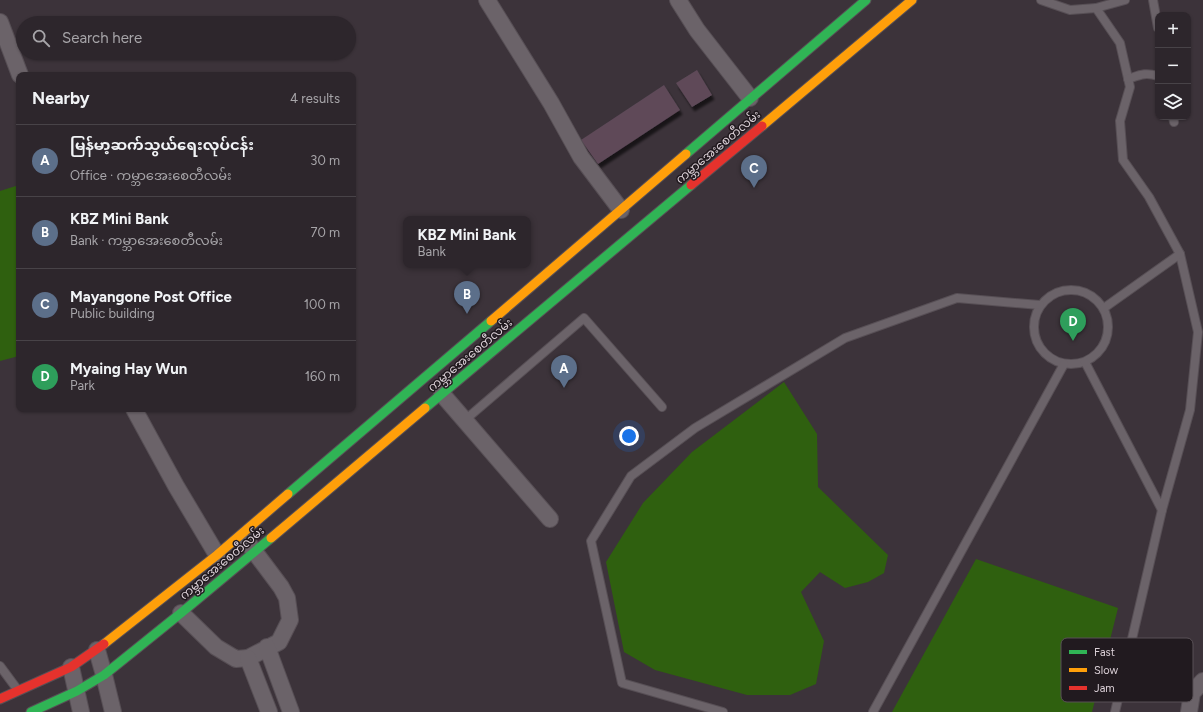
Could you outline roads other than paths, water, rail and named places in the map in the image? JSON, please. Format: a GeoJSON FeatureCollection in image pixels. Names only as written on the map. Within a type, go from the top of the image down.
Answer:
{"type":"FeatureCollection","features":[{"type":"Feature","properties":{"kind":"main road","name":"ကမ္ဘာအေးစေတီလမ်း"},"geometry":{"type":"LineString","coordinates":[[31,712],[77,691],[104,674],[181,613],[255,551],[622,210],[642,196],[750,98],[830,35],[866,0]]}},
{"type":"Feature","properties":{"kind":"main road","name":"ကမ္ဘာအေးစေတီလမ်း"},"geometry":{"type":"LineString","coordinates":[[0,699],[70,668],[97,650],[241,535],[422,395],[442,394],[655,211],[846,50],[912,0]]}},
{"type":"Feature","properties":{"kind":"street"},"geometry":{"type":"LineString","coordinates":[[487,0],[551,103],[581,157],[622,210]]}},
{"type":"Feature","properties":{"kind":"street"},"geometry":{"type":"LineString","coordinates":[[678,0],[697,30],[750,98]]}},
{"type":"Feature","properties":{"kind":"street"},"geometry":{"type":"LineString","coordinates":[[0,22],[19,72]]}},
{"type":"Feature","properties":{"kind":"street"},"geometry":{"type":"LineString","coordinates":[[442,394],[550,519]]}},
{"type":"Feature","properties":{"kind":"street"},"geometry":{"type":"LineString","coordinates":[[136,412],[176,486],[217,555]]}},
{"type":"Feature","properties":{"kind":"street"},"geometry":{"type":"LineString","coordinates":[[181,613],[216,647],[236,659],[248,658],[279,642],[290,620],[287,598],[281,586],[241,535]]}},
{"type":"Feature","properties":{"kind":"street"},"geometry":{"type":"LineString","coordinates":[[268,647],[291,712]]}},
{"type":"Feature","properties":{"kind":"street"},"geometry":{"type":"LineString","coordinates":[[97,650],[113,712]]}},
{"type":"Feature","properties":{"kind":"street"},"geometry":{"type":"LineString","coordinates":[[248,658],[269,712]]}},
{"type":"Feature","properties":{"kind":"street"},"geometry":{"type":"LineString","coordinates":[[70,668],[77,691],[81,712]]}},
{"type":"Feature","properties":{"kind":"street"},"geometry":{"type":"LineString","coordinates":[[1193,692],[1203,681]]}},
{"type":"Feature","properties":{"kind":"street"},"geometry":{"type":"LineString","coordinates":[[1189,712],[1191,702]]}},
{"type":"Feature","properties":{"kind":"lane"},"geometry":{"type":"LineString","coordinates":[[1041,0],[1070,10],[1096,8],[1125,0]]}},
{"type":"Feature","properties":{"kind":"lane"},"geometry":{"type":"LineString","coordinates":[[1153,0],[1155,12]]}},
{"type":"Feature","properties":{"kind":"lane"},"geometry":{"type":"LineString","coordinates":[[1096,8],[1120,43],[1130,87],[1120,120],[1123,160],[1149,197],[1180,254],[1198,332],[1190,410],[1162,510],[1132,638]]}},
{"type":"Feature","properties":{"kind":"lane"},"geometry":{"type":"LineString","coordinates":[[1128,78],[1149,73],[1155,75]]}},
{"type":"Feature","properties":{"kind":"lane"},"geometry":{"type":"LineString","coordinates":[[1104,308],[1180,254]]}},
{"type":"Feature","properties":{"kind":"lane"},"geometry":{"type":"LineString","coordinates":[[1068,289],[1088,293],[1097,299],[1104,308],[1108,318],[1109,328],[1107,339],[1095,356],[1085,362],[1064,364],[1054,360],[1045,354],[1034,336],[1034,325],[1040,305],[1048,297],[1057,292],[1068,289]]}},
{"type":"Feature","properties":{"kind":"lane"},"geometry":{"type":"LineString","coordinates":[[723,712],[622,683],[591,541],[630,476],[695,428],[844,338],[957,298],[1040,305]]}},
{"type":"Feature","properties":{"kind":"lane"},"geometry":{"type":"LineString","coordinates":[[464,420],[584,318],[662,407]]}},
{"type":"Feature","properties":{"kind":"lane"},"geometry":{"type":"LineString","coordinates":[[1085,362],[1162,510]]}},
{"type":"Feature","properties":{"kind":"lane"},"geometry":{"type":"LineString","coordinates":[[873,712],[1064,364]]}},
{"type":"Feature","properties":{"kind":"lane"},"geometry":{"type":"LineString","coordinates":[[0,666],[19,691]]}},
{"type":"Feature","properties":{"kind":"lane"},"geometry":{"type":"LineString","coordinates":[[1115,712],[1117,702]]}},
{"type":"Feature","properties":{"kind":"place","name":"Mayangone Post Office"},"geometry":{"type":"Point","coordinates":[754,188]}},
{"type":"Feature","properties":{"kind":"place","name":"KBZ Mini Bank"},"geometry":{"type":"Point","coordinates":[467,314]}},
{"type":"Feature","properties":{"kind":"place","name":"Myaing Hay Wun"},"geometry":{"type":"Point","coordinates":[1073,341]}},
{"type":"Feature","properties":{"kind":"place","name":"မြန်မာ့ဆက်သွယ်ရေးလုပ်ငန်း"},"geometry":{"type":"Point","coordinates":[564,388]}}]}
